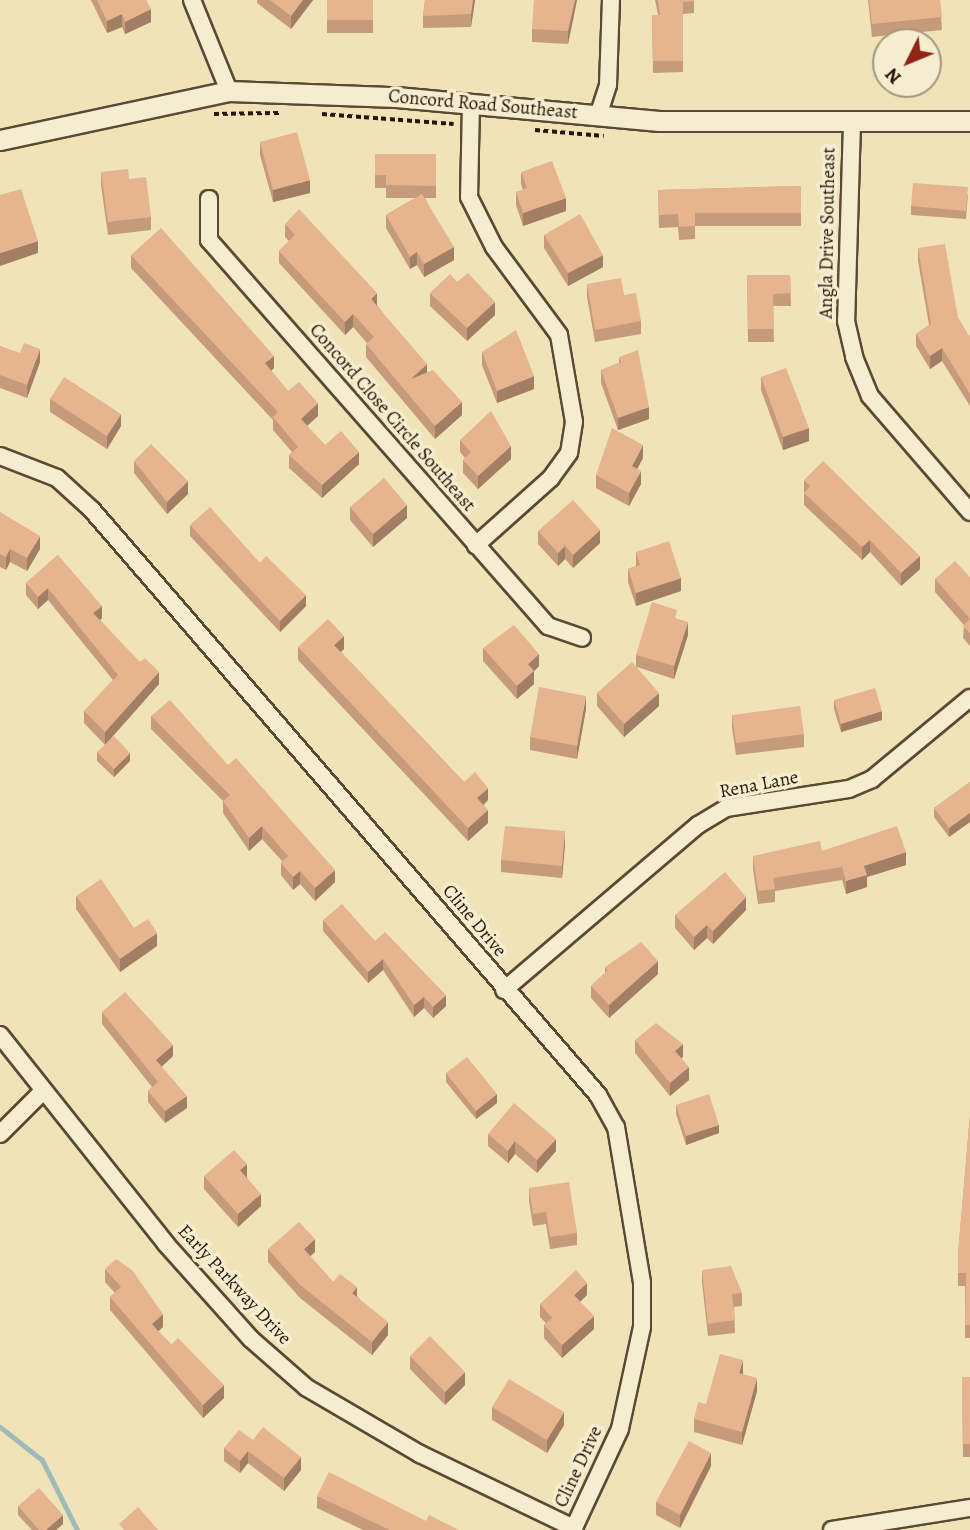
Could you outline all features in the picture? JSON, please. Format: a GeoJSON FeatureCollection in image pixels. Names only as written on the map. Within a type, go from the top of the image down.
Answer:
{"type":"FeatureCollection","features":[{"type":"Feature","properties":{"kind":"street"},"geometry":{"type":"LineString","coordinates":[[192,0],[229,91]]}},
{"type":"Feature","properties":{"kind":"street"},"geometry":{"type":"LineString","coordinates":[[598,116],[608,85],[611,0]]}},
{"type":"Feature","properties":{"kind":"street","name":"Concord Road Southeast"},"geometry":{"type":"LineString","coordinates":[[0,140],[229,91],[471,103],[598,116],[852,123],[970,121]]}},
{"type":"Feature","properties":{"kind":"street"},"geometry":{"type":"LineString","coordinates":[[471,103],[469,197],[494,247],[559,335],[574,422],[569,453],[551,478],[476,545]]}},
{"type":"Feature","properties":{"kind":"street","name":"Angla Drive Southeast"},"geometry":{"type":"LineString","coordinates":[[852,123],[846,321],[854,357],[870,396],[970,512]]}},
{"type":"Feature","properties":{"kind":"street","name":"Concord Close Circle Southeast"},"geometry":{"type":"LineString","coordinates":[[209,199],[209,240],[548,626],[583,638]]}},
{"type":"Feature","properties":{"kind":"street","name":"Cline Drive"},"geometry":{"type":"LineString","coordinates":[[0,456],[57,478],[92,510],[504,990],[598,1095],[616,1126],[642,1283],[635,1376],[620,1429],[574,1529]]}},
{"type":"Feature","properties":{"kind":"street","name":"Rena Lane"},"geometry":{"type":"LineString","coordinates":[[504,990],[698,825],[726,808],[849,789],[872,779],[970,698]]}},
{"type":"Feature","properties":{"kind":"street","name":"Early Parkway Drive"},"geometry":{"type":"LineString","coordinates":[[0,1035],[41,1093],[250,1339],[307,1388],[419,1454],[574,1529]]}},
{"type":"Feature","properties":{"kind":"street"},"geometry":{"type":"LineString","coordinates":[[0,1133],[41,1093]]}},
{"type":"Feature","properties":{"kind":"street"},"geometry":{"type":"LineString","coordinates":[[832,1530],[907,1515],[970,1508]]}},
{"type":"Feature","properties":{"kind":"building"},"geometry":{"type":"Polygon","coordinates":[[[97,0],[146,0],[151,9],[125,22],[122,14],[107,21],[97,0]]]}},
{"type":"Feature","properties":{"kind":"building"},"geometry":{"type":"Polygon","coordinates":[[[270,0],[303,0],[291,16],[270,0]]]}},
{"type":"Feature","properties":{"kind":"building"},"geometry":{"type":"Polygon","coordinates":[[[327,0],[373,0],[373,20],[327,20],[327,0]]]}},
{"type":"Feature","properties":{"kind":"building"},"geometry":{"type":"Polygon","coordinates":[[[425,0],[473,0],[471,14],[423,16],[425,0]]]}},
{"type":"Feature","properties":{"kind":"building"},"geometry":{"type":"Polygon","coordinates":[[[534,0],[575,0],[568,31],[532,29],[534,0]]]}},
{"type":"Feature","properties":{"kind":"building"},"geometry":{"type":"Polygon","coordinates":[[[658,0],[694,0],[683,2],[683,61],[653,61],[652,15],[660,15],[658,0]]]}},
{"type":"Feature","properties":{"kind":"building"},"geometry":{"type":"Polygon","coordinates":[[[869,0],[940,0],[942,17],[872,24],[869,0]]]}},
{"type":"Feature","properties":{"kind":"building"},"geometry":{"type":"Polygon","coordinates":[[[297,132],[310,180],[273,190],[260,142],[297,132]]]}},
{"type":"Feature","properties":{"kind":"building"},"geometry":{"type":"Polygon","coordinates":[[[375,154],[436,154],[436,186],[386,185],[386,175],[375,175],[375,154]]]}},
{"type":"Feature","properties":{"kind":"building"},"geometry":{"type":"Polygon","coordinates":[[[552,161],[566,198],[523,213],[516,192],[527,188],[521,172],[552,161]]]}},
{"type":"Feature","properties":{"kind":"building"},"geometry":{"type":"Polygon","coordinates":[[[128,169],[129,179],[146,177],[151,217],[108,222],[101,172],[128,169]]]}},
{"type":"Feature","properties":{"kind":"building"},"geometry":{"type":"Polygon","coordinates":[[[913,183],[968,187],[966,211],[911,206],[913,183]]]}},
{"type":"Feature","properties":{"kind":"building"},"geometry":{"type":"Polygon","coordinates":[[[801,186],[801,213],[695,213],[695,226],[679,227],[678,214],[659,215],[658,190],[801,186]]]}},
{"type":"Feature","properties":{"kind":"building"},"geometry":{"type":"Polygon","coordinates":[[[21,189],[38,241],[0,253],[0,195],[21,189]]]}},
{"type":"Feature","properties":{"kind":"building"},"geometry":{"type":"Polygon","coordinates":[[[422,194],[454,247],[424,264],[417,252],[410,257],[386,215],[422,194]]]}},
{"type":"Feature","properties":{"kind":"building"},"geometry":{"type":"Polygon","coordinates":[[[299,209],[377,293],[371,299],[427,364],[411,379],[433,370],[462,402],[435,426],[366,344],[374,337],[353,314],[345,322],[279,251],[295,235],[285,224],[299,209]]]}},
{"type":"Feature","properties":{"kind":"building"},"geometry":{"type":"Polygon","coordinates":[[[580,214],[603,255],[568,273],[544,235],[580,214]]]}},
{"type":"Feature","properties":{"kind":"building"},"geometry":{"type":"Polygon","coordinates":[[[161,228],[274,356],[265,363],[288,391],[299,382],[318,403],[301,419],[325,445],[341,431],[359,452],[322,485],[289,455],[298,447],[273,417],[278,412],[131,255],[161,228]]]}},
{"type":"Feature","properties":{"kind":"building"},"geometry":{"type":"Polygon","coordinates":[[[945,244],[958,318],[970,335],[970,394],[942,348],[930,356],[916,334],[931,324],[918,248],[945,244]]]}},
{"type":"Feature","properties":{"kind":"building"},"geometry":{"type":"Polygon","coordinates":[[[468,273],[495,302],[467,328],[430,293],[450,274],[457,282],[468,273]]]}},
{"type":"Feature","properties":{"kind":"building"},"geometry":{"type":"Polygon","coordinates":[[[747,275],[790,275],[791,293],[773,294],[774,329],[748,329],[747,275]]]}},
{"type":"Feature","properties":{"kind":"building"},"geometry":{"type":"Polygon","coordinates":[[[621,278],[624,295],[636,293],[641,321],[595,330],[587,284],[621,278]]]}},
{"type":"Feature","properties":{"kind":"building"},"geometry":{"type":"Polygon","coordinates":[[[516,330],[534,376],[497,391],[482,352],[516,330]]]}},
{"type":"Feature","properties":{"kind":"building"},"geometry":{"type":"Polygon","coordinates":[[[24,343],[40,349],[27,385],[0,375],[0,346],[20,353],[24,343]]]}},
{"type":"Feature","properties":{"kind":"building"},"geometry":{"type":"Polygon","coordinates":[[[638,350],[649,407],[618,418],[601,370],[622,362],[619,357],[638,350]]]}},
{"type":"Feature","properties":{"kind":"building"},"geometry":{"type":"Polygon","coordinates":[[[786,368],[809,428],[783,437],[761,377],[786,368]]]}},
{"type":"Feature","properties":{"kind":"building"},"geometry":{"type":"Polygon","coordinates":[[[64,377],[121,414],[107,436],[50,399],[64,377]]]}},
{"type":"Feature","properties":{"kind":"building"},"geometry":{"type":"Polygon","coordinates":[[[491,411],[511,446],[478,476],[463,460],[471,452],[460,440],[491,411]]]}},
{"type":"Feature","properties":{"kind":"building"},"geometry":{"type":"Polygon","coordinates":[[[612,428],[643,445],[632,466],[641,471],[629,493],[596,475],[612,428]]]}},
{"type":"Feature","properties":{"kind":"building"},"geometry":{"type":"Polygon","coordinates":[[[151,444],[188,481],[167,502],[134,461],[151,444]]]}},
{"type":"Feature","properties":{"kind":"building"},"geometry":{"type":"Polygon","coordinates":[[[823,461],[920,556],[901,573],[870,540],[862,547],[804,493],[810,486],[804,480],[823,461]]]}},
{"type":"Feature","properties":{"kind":"building"},"geometry":{"type":"Polygon","coordinates":[[[384,478],[407,505],[373,534],[350,507],[384,478]]]}},
{"type":"Feature","properties":{"kind":"building"},"geometry":{"type":"Polygon","coordinates":[[[573,500],[600,530],[573,555],[565,546],[558,553],[538,531],[573,500]]]}},
{"type":"Feature","properties":{"kind":"building"},"geometry":{"type":"Polygon","coordinates":[[[210,507],[260,563],[266,556],[306,595],[280,621],[190,525],[210,507]]]}},
{"type":"Feature","properties":{"kind":"building"},"geometry":{"type":"Polygon","coordinates":[[[0,512],[40,536],[27,558],[10,549],[6,557],[0,554],[0,512]]]}},
{"type":"Feature","properties":{"kind":"building"},"geometry":{"type":"Polygon","coordinates":[[[669,541],[681,578],[636,593],[628,569],[640,565],[636,552],[669,541]]]}},
{"type":"Feature","properties":{"kind":"building"},"geometry":{"type":"Polygon","coordinates":[[[58,555],[102,606],[93,613],[140,662],[145,658],[159,672],[105,732],[84,711],[118,675],[48,588],[38,597],[26,583],[58,555]]]}},
{"type":"Feature","properties":{"kind":"building"},"geometry":{"type":"Polygon","coordinates":[[[955,561],[970,577],[970,619],[935,579],[955,561]]]}},
{"type":"Feature","properties":{"kind":"building"},"geometry":{"type":"Polygon","coordinates":[[[652,602],[677,610],[675,618],[688,622],[674,666],[636,655],[652,602]]]}},
{"type":"Feature","properties":{"kind":"building"},"geometry":{"type":"Polygon","coordinates":[[[328,619],[344,636],[334,645],[464,782],[475,772],[488,788],[477,798],[488,810],[468,828],[298,647],[328,619]]]}},
{"type":"Feature","properties":{"kind":"building"},"geometry":{"type":"Polygon","coordinates":[[[970,619],[970,633],[963,626],[970,619]]]}},
{"type":"Feature","properties":{"kind":"building"},"geometry":{"type":"Polygon","coordinates":[[[514,625],[539,654],[528,664],[534,671],[517,686],[483,648],[514,625]]]}},
{"type":"Feature","properties":{"kind":"building"},"geometry":{"type":"Polygon","coordinates":[[[632,662],[659,693],[624,724],[597,693],[632,662]]]}},
{"type":"Feature","properties":{"kind":"building"},"geometry":{"type":"Polygon","coordinates":[[[539,687],[586,696],[577,746],[530,737],[539,687]]]}},
{"type":"Feature","properties":{"kind":"building"},"geometry":{"type":"Polygon","coordinates":[[[875,688],[882,711],[841,724],[834,700],[875,688]]]}},
{"type":"Feature","properties":{"kind":"building"},"geometry":{"type":"Polygon","coordinates":[[[170,700],[228,765],[236,758],[335,870],[315,888],[300,871],[293,877],[281,863],[288,856],[262,826],[249,838],[223,801],[230,795],[151,716],[170,700]]]}},
{"type":"Feature","properties":{"kind":"building"},"geometry":{"type":"Polygon","coordinates":[[[800,706],[804,734],[736,743],[732,715],[800,706]]]}},
{"type":"Feature","properties":{"kind":"building"},"geometry":{"type":"Polygon","coordinates":[[[114,736],[130,753],[114,769],[97,752],[114,736]]]}},
{"type":"Feature","properties":{"kind":"building"},"geometry":{"type":"Polygon","coordinates":[[[970,782],[970,813],[949,828],[934,808],[970,782]]]}},
{"type":"Feature","properties":{"kind":"building"},"geometry":{"type":"Polygon","coordinates":[[[505,826],[565,831],[562,866],[501,860],[505,826]]]}},
{"type":"Feature","properties":{"kind":"building"},"geometry":{"type":"Polygon","coordinates":[[[897,826],[906,852],[864,866],[867,875],[846,881],[842,867],[773,878],[775,889],[758,891],[753,856],[820,841],[822,851],[897,826]]]}},
{"type":"Feature","properties":{"kind":"building"},"geometry":{"type":"Polygon","coordinates":[[[725,872],[746,897],[713,931],[707,925],[694,937],[675,915],[725,872]]]}},
{"type":"Feature","properties":{"kind":"building"},"geometry":{"type":"Polygon","coordinates":[[[101,879],[134,928],[148,919],[157,933],[120,959],[76,896],[101,879]]]}},
{"type":"Feature","properties":{"kind":"building"},"geometry":{"type":"Polygon","coordinates":[[[342,904],[375,941],[385,932],[446,995],[433,1007],[424,997],[414,1005],[383,959],[368,972],[323,920],[342,904]]]}},
{"type":"Feature","properties":{"kind":"building"},"geometry":{"type":"Polygon","coordinates":[[[641,942],[658,961],[609,1005],[591,986],[608,970],[605,967],[641,942]]]}},
{"type":"Feature","properties":{"kind":"building"},"geometry":{"type":"Polygon","coordinates":[[[125,992],[173,1045],[156,1060],[187,1096],[165,1111],[148,1091],[158,1082],[102,1012],[125,992]]]}},
{"type":"Feature","properties":{"kind":"building"},"geometry":{"type":"Polygon","coordinates":[[[656,1023],[683,1044],[675,1051],[689,1067],[670,1083],[635,1040],[656,1023]]]}},
{"type":"Feature","properties":{"kind":"building"},"geometry":{"type":"Polygon","coordinates":[[[467,1057],[497,1094],[476,1111],[446,1073],[467,1057]]]}},
{"type":"Feature","properties":{"kind":"building"},"geometry":{"type":"Polygon","coordinates":[[[709,1094],[719,1125],[686,1136],[676,1105],[709,1094]]]}},
{"type":"Feature","properties":{"kind":"building"},"geometry":{"type":"Polygon","coordinates":[[[514,1103],[556,1139],[537,1160],[515,1141],[508,1151],[488,1134],[514,1103]]]}},
{"type":"Feature","properties":{"kind":"building"},"geometry":{"type":"Polygon","coordinates":[[[970,1115],[970,1325],[965,1325],[966,1273],[958,1273],[958,1254],[970,1115]]]}},
{"type":"Feature","properties":{"kind":"building"},"geometry":{"type":"Polygon","coordinates":[[[234,1150],[247,1164],[240,1170],[261,1194],[238,1214],[204,1176],[234,1150]]]}},
{"type":"Feature","properties":{"kind":"building"},"geometry":{"type":"Polygon","coordinates":[[[569,1182],[577,1233],[550,1237],[546,1212],[533,1214],[529,1188],[569,1182]]]}},
{"type":"Feature","properties":{"kind":"building"},"geometry":{"type":"Polygon","coordinates":[[[299,1222],[315,1239],[304,1249],[333,1282],[340,1274],[357,1287],[352,1293],[388,1322],[372,1342],[300,1285],[268,1249],[299,1222]]]}},
{"type":"Feature","properties":{"kind":"building"},"geometry":{"type":"Polygon","coordinates":[[[116,1259],[132,1270],[163,1314],[152,1324],[171,1345],[178,1338],[224,1385],[203,1405],[110,1297],[121,1287],[105,1269],[116,1259]]]}},
{"type":"Feature","properties":{"kind":"building"},"geometry":{"type":"Polygon","coordinates":[[[731,1266],[742,1293],[732,1294],[735,1320],[708,1324],[702,1270],[731,1266]]]}},
{"type":"Feature","properties":{"kind":"building"},"geometry":{"type":"Polygon","coordinates":[[[576,1270],[587,1283],[574,1295],[594,1316],[562,1345],[544,1325],[552,1318],[540,1304],[576,1270]]]}},
{"type":"Feature","properties":{"kind":"building"},"geometry":{"type":"Polygon","coordinates":[[[430,1336],[465,1372],[445,1392],[410,1356],[430,1336]]]}},
{"type":"Feature","properties":{"kind":"building"},"geometry":{"type":"Polygon","coordinates":[[[720,1354],[743,1360],[739,1373],[757,1378],[742,1432],[694,1419],[698,1402],[706,1404],[720,1354]]]}},
{"type":"Feature","properties":{"kind":"building"},"geometry":{"type":"Polygon","coordinates":[[[962,1377],[970,1377],[970,1444],[963,1444],[962,1377]]]}},
{"type":"Feature","properties":{"kind":"building"},"geometry":{"type":"Polygon","coordinates":[[[509,1379],[564,1412],[547,1440],[492,1407],[509,1379]]]}},
{"type":"Feature","properties":{"kind":"building"},"geometry":{"type":"Polygon","coordinates":[[[263,1427],[301,1457],[284,1478],[248,1451],[240,1461],[224,1448],[239,1430],[253,1440],[263,1427]]]}},
{"type":"Feature","properties":{"kind":"building"},"geometry":{"type":"Polygon","coordinates":[[[689,1441],[711,1453],[680,1515],[656,1502],[689,1441]]]}},
{"type":"Feature","properties":{"kind":"building"},"geometry":{"type":"Polygon","coordinates":[[[329,1472],[426,1521],[429,1515],[459,1530],[390,1530],[317,1496],[329,1472]]]}},
{"type":"Feature","properties":{"kind":"building"},"geometry":{"type":"Polygon","coordinates":[[[39,1488],[63,1515],[46,1530],[39,1530],[18,1506],[39,1488]]]}},
{"type":"Feature","properties":{"kind":"building"},"geometry":{"type":"Polygon","coordinates":[[[138,1507],[158,1530],[124,1530],[119,1524],[138,1507]]]}},
{"type":"Feature","properties":{"kind":"waterway"},"geometry":{"type":"LineString","coordinates":[[0,1427],[42,1460],[77,1530]]}}]}
